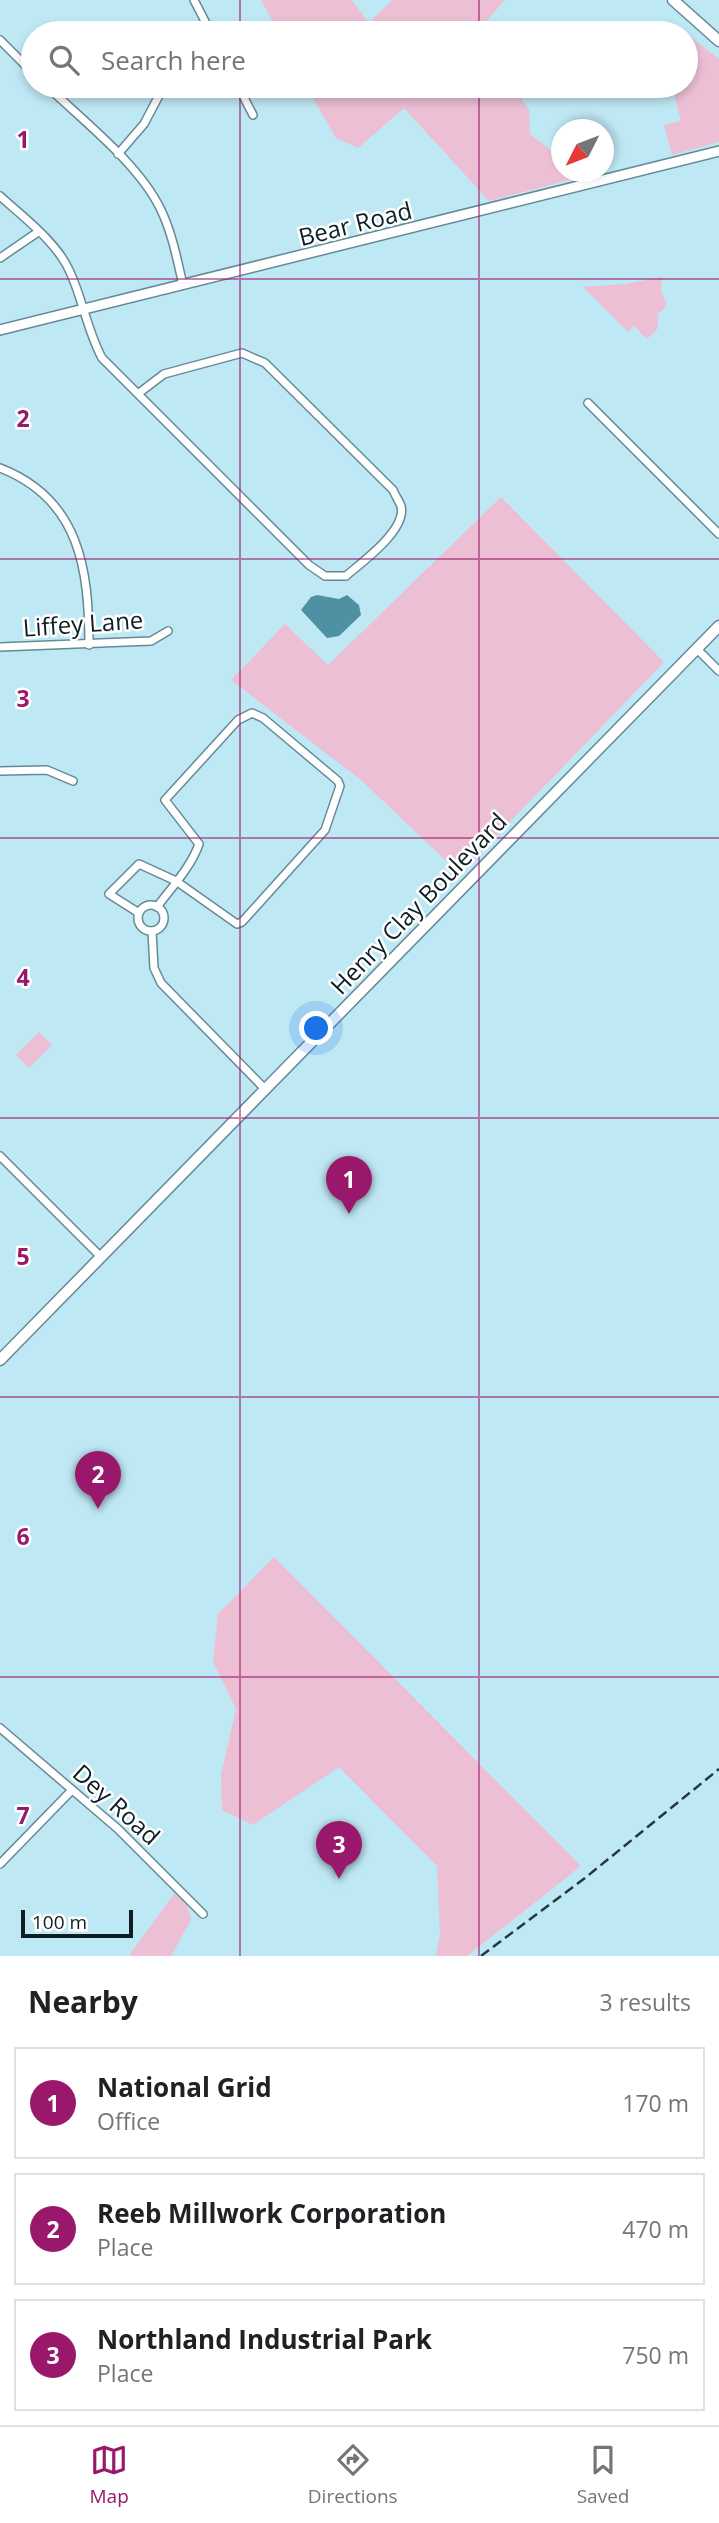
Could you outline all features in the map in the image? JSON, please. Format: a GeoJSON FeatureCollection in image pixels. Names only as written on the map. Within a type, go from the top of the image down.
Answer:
{"type":"FeatureCollection","features":[{"type":"Feature","properties":{"kind":"main road"},"geometry":{"type":"LineString","coordinates":[[673,0],[697,21]]}},
{"type":"Feature","properties":{"kind":"main road"},"geometry":{"type":"LineString","coordinates":[[698,22],[719,41]]}},
{"type":"Feature","properties":{"kind":"main road","name":"Henry Clay Boulevard"},"geometry":{"type":"LineString","coordinates":[[0,1360],[719,626]]}},
{"type":"Feature","properties":{"kind":"street"},"geometry":{"type":"LineString","coordinates":[[194,0],[205,21]]}},
{"type":"Feature","properties":{"kind":"street"},"geometry":{"type":"LineString","coordinates":[[0,40],[21,61]]}},
{"type":"Feature","properties":{"kind":"street"},"geometry":{"type":"LineString","coordinates":[[59,98],[117,155],[159,207],[170,235],[183,285]]}},
{"type":"Feature","properties":{"kind":"street"},"geometry":{"type":"LineString","coordinates":[[117,155],[144,124],[158,98]]}},
{"type":"Feature","properties":{"kind":"street"},"geometry":{"type":"LineString","coordinates":[[244,98],[253,115]]}},
{"type":"Feature","properties":{"kind":"street","name":"Bear Road"},"geometry":{"type":"LineString","coordinates":[[0,330],[719,152]]}},
{"type":"Feature","properties":{"kind":"street"},"geometry":{"type":"LineString","coordinates":[[0,196],[37,232],[69,269],[90,335],[102,358],[309,565],[325,576],[346,576],[388,538],[400,520],[401,507],[393,490],[265,362],[242,353],[164,374],[139,393]]}},
{"type":"Feature","properties":{"kind":"street"},"geometry":{"type":"LineString","coordinates":[[0,258],[37,232]]}},
{"type":"Feature","properties":{"kind":"street"},"geometry":{"type":"LineString","coordinates":[[588,403],[719,534]]}},
{"type":"Feature","properties":{"kind":"street"},"geometry":{"type":"LineString","coordinates":[[0,468],[29,483],[45,497],[73,533],[86,570],[89,645]]}},
{"type":"Feature","properties":{"kind":"street","name":"Liffey Lane"},"geometry":{"type":"LineString","coordinates":[[0,647],[151,641],[168,632]]}},
{"type":"Feature","properties":{"kind":"street"},"geometry":{"type":"LineString","coordinates":[[697,649],[719,671]]}},
{"type":"Feature","properties":{"kind":"street"},"geometry":{"type":"LineString","coordinates":[[152,931],[141,926],[139,913],[109,894],[139,864],[176,881],[237,924],[242,922],[324,830],[340,786],[338,781],[263,718],[252,713],[238,720],[165,800],[200,844],[195,855],[176,881],[157,907]]}},
{"type":"Feature","properties":{"kind":"street"},"geometry":{"type":"LineString","coordinates":[[0,771],[47,770],[73,781]]}},
{"type":"Feature","properties":{"kind":"street"},"geometry":{"type":"LineString","coordinates":[[139,913],[149,906],[157,907],[163,916],[163,923],[152,931]]}},
{"type":"Feature","properties":{"kind":"street"},"geometry":{"type":"LineString","coordinates":[[152,931],[154,968],[165,988],[265,1089]]}},
{"type":"Feature","properties":{"kind":"street"},"geometry":{"type":"LineString","coordinates":[[0,1156],[101,1257]]}},
{"type":"Feature","properties":{"kind":"street","name":"Dey Road"},"geometry":{"type":"LineString","coordinates":[[0,1728],[148,1857],[204,1914]]}},
{"type":"Feature","properties":{"kind":"street"},"geometry":{"type":"LineString","coordinates":[[0,1864],[72,1790]]}},
{"type":"Feature","properties":{"kind":"shaded area"},"geometry":{"type":"Polygon","coordinates":[[[261,0],[352,0],[368,21],[272,21],[261,0]]]}},
{"type":"Feature","properties":{"kind":"shaded area"},"geometry":{"type":"Polygon","coordinates":[[[392,0],[505,0],[487,21],[371,21],[392,0]]]}},
{"type":"Feature","properties":{"kind":"shaded area"},"geometry":{"type":"Polygon","coordinates":[[[698,42],[719,59],[719,142],[672,155],[664,125],[681,121],[675,98],[698,98],[698,42]]]}},
{"type":"Feature","properties":{"kind":"shaded area"},"geometry":{"type":"Polygon","coordinates":[[[313,98],[521,98],[529,110],[530,134],[551,150],[551,182],[562,182],[489,201],[404,108],[358,148],[336,138],[313,98]]]}},
{"type":"Feature","properties":{"kind":"shaded area"},"geometry":{"type":"Polygon","coordinates":[[[662,277],[661,291],[667,305],[658,314],[658,328],[647,339],[634,326],[628,332],[583,287],[625,284],[662,277]]]}},
{"type":"Feature","properties":{"kind":"shaded area"},"geometry":{"type":"Polygon","coordinates":[[[501,497],[664,662],[460,874],[362,781],[231,680],[285,624],[328,665],[501,497]]]}},
{"type":"Feature","properties":{"kind":"shaded area"},"geometry":{"type":"Polygon","coordinates":[[[39,1032],[52,1045],[29,1068],[16,1055],[39,1032]]]}},
{"type":"Feature","properties":{"kind":"shaded area"},"geometry":{"type":"Polygon","coordinates":[[[274,1557],[581,1866],[467,1956],[436,1956],[440,1935],[437,1866],[339,1767],[253,1825],[222,1810],[221,1775],[236,1709],[213,1662],[218,1614],[274,1557]]]}},
{"type":"Feature","properties":{"kind":"shaded area"},"geometry":{"type":"Polygon","coordinates":[[[184,1893],[191,1920],[171,1956],[131,1956],[174,1894],[184,1893]]]}},
{"type":"Feature","properties":{"kind":"water"},"geometry":{"type":"Polygon","coordinates":[[[317,595],[339,599],[347,595],[359,605],[361,615],[339,636],[327,638],[301,610],[311,597],[317,595]]]}},
{"type":"Feature","properties":{"kind":"railway"},"geometry":{"type":"LineString","coordinates":[[481,1956],[585,1878],[719,1769]]}},
{"type":"Feature","properties":{"kind":"place","name":"National Grid"},"geometry":{"type":"Point","coordinates":[349,1214]}},
{"type":"Feature","properties":{"kind":"place","name":"Reeb Millwork Corporation"},"geometry":{"type":"Point","coordinates":[98,1509]}},
{"type":"Feature","properties":{"kind":"place","name":"Northland Industrial Park"},"geometry":{"type":"Point","coordinates":[339,1879]}}]}
